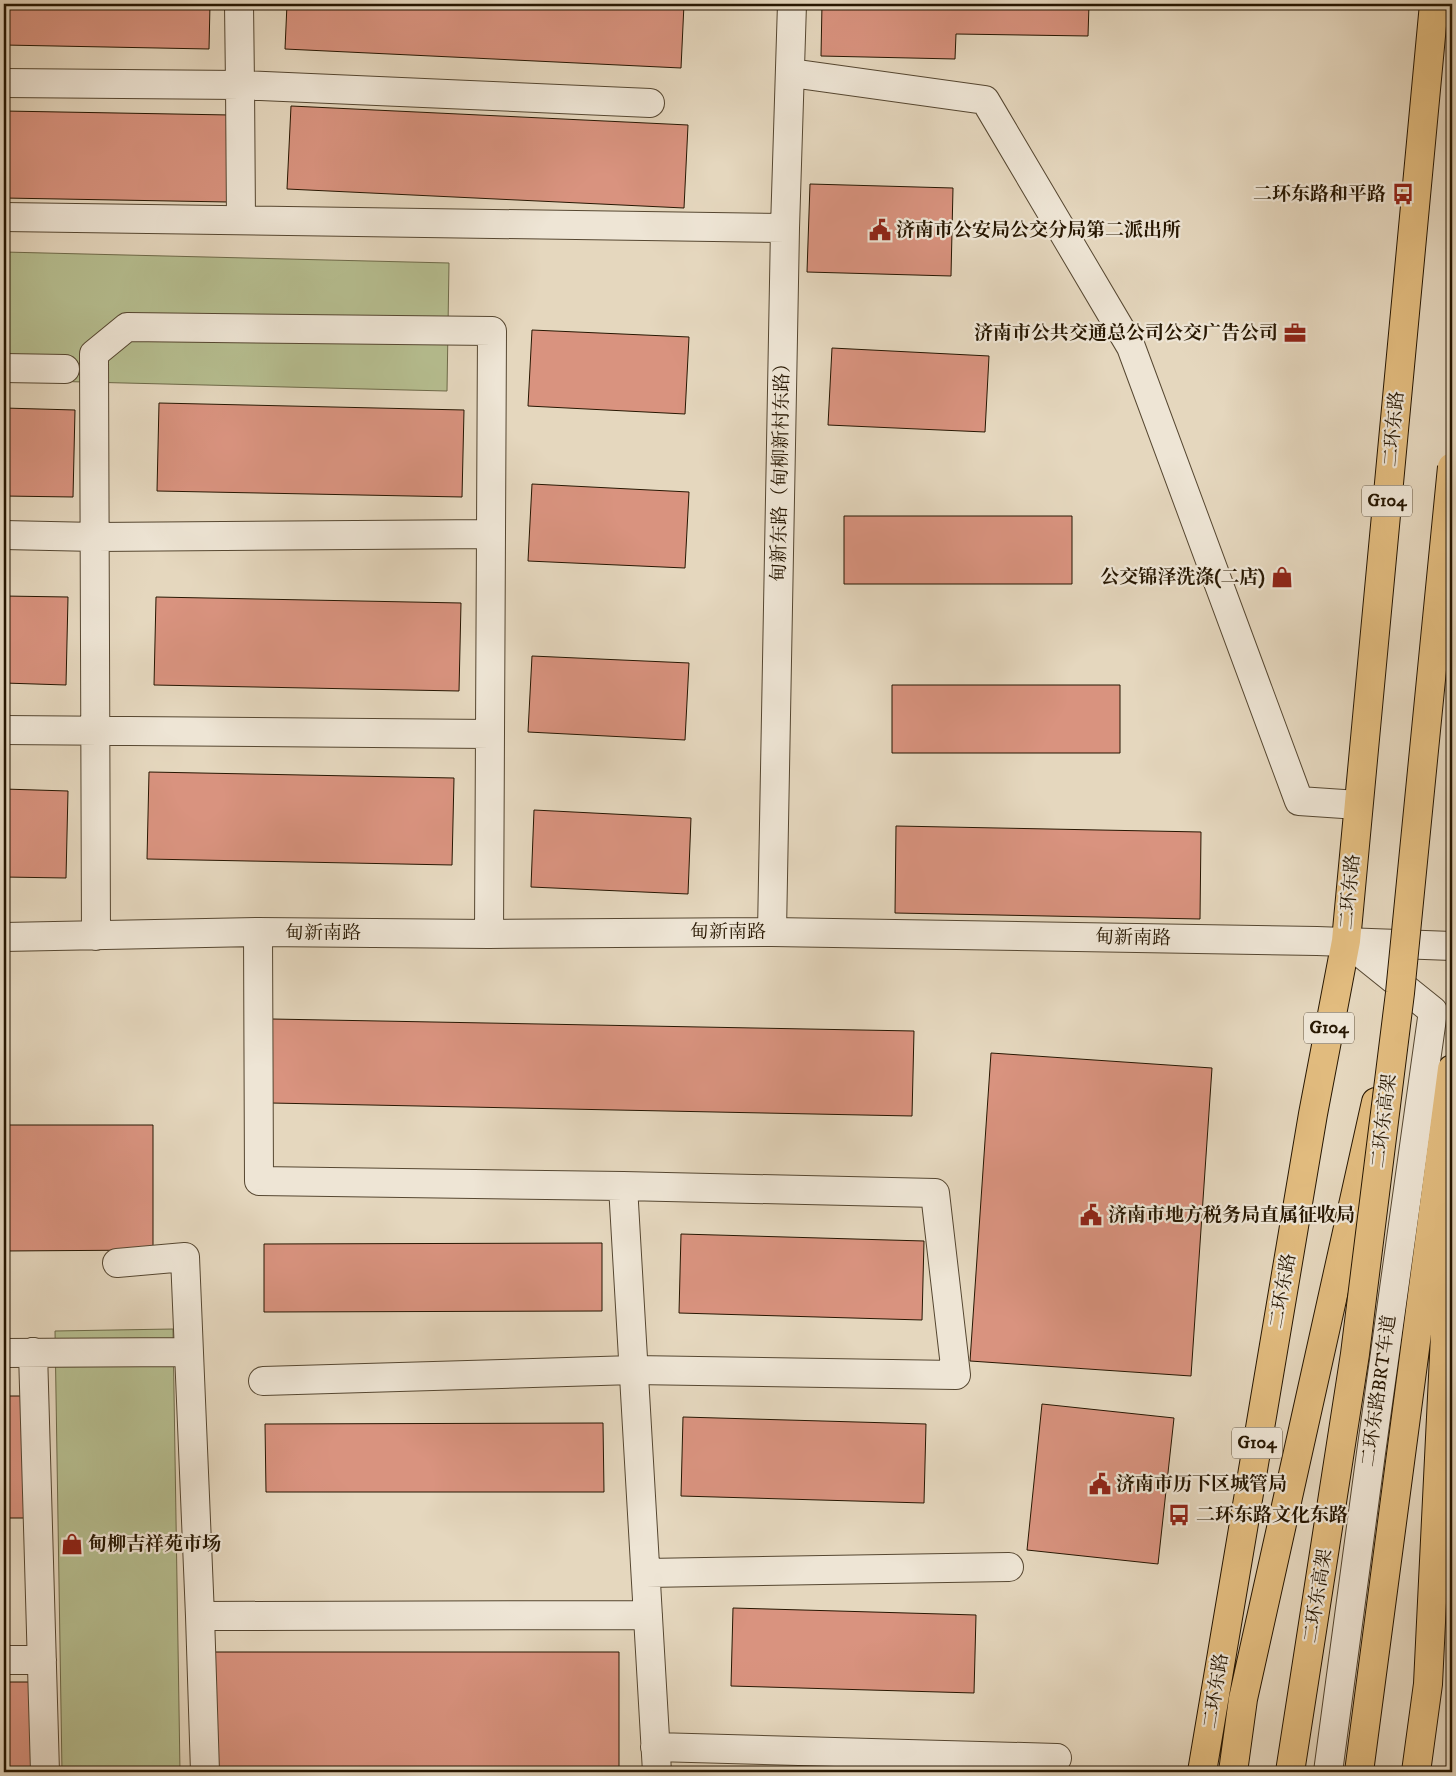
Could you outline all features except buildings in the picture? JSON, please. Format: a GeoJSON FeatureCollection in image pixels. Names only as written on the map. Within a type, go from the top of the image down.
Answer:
{"type":"FeatureCollection","features":[{"type":"Feature","properties":{"kind":"highway","name":"二环东路"},"geometry":{"type":"LineString","coordinates":[[1202,1772],[1313,1114],[1346,941],[1434,4]]}},
{"type":"Feature","properties":{"kind":"highway","name":"二环东高架"},"geometry":{"type":"LineString","coordinates":[[1290,1772],[1355,1354],[1400,993],[1452,467]]}},
{"type":"Feature","properties":{"kind":"highway"},"geometry":{"type":"LineString","coordinates":[[1233,1772],[1243,1699],[1400,993]]}},
{"type":"Feature","properties":{"kind":"highway"},"geometry":{"type":"LineString","coordinates":[[1359,1772],[1452,1069]]}},
{"type":"Feature","properties":{"kind":"highway"},"geometry":{"type":"LineString","coordinates":[[1416,1772],[1428,1684],[1452,1192]]}},
{"type":"Feature","properties":{"kind":"street"},"geometry":{"type":"LineString","coordinates":[[239,4],[241,220]]}},
{"type":"Feature","properties":{"kind":"street","name":"甸新东路（甸柳新村东路）"},"geometry":{"type":"LineString","coordinates":[[772,932],[785,228],[792,4]]}},
{"type":"Feature","properties":{"kind":"street"},"geometry":{"type":"LineString","coordinates":[[791,73],[985,100],[1131,347],[1299,800],[1358,805]]}},
{"type":"Feature","properties":{"kind":"street"},"geometry":{"type":"LineString","coordinates":[[4,83],[240,84],[650,103]]}},
{"type":"Feature","properties":{"kind":"street"},"geometry":{"type":"LineString","coordinates":[[4,216],[785,228]]}},
{"type":"Feature","properties":{"kind":"street"},"geometry":{"type":"LineString","coordinates":[[96,936],[94,354],[127,328],[492,331],[489,934]]}},
{"type":"Feature","properties":{"kind":"street"},"geometry":{"type":"LineString","coordinates":[[4,368],[66,369]]}},
{"type":"Feature","properties":{"kind":"street"},"geometry":{"type":"LineString","coordinates":[[4,535],[96,537],[491,534]]}},
{"type":"Feature","properties":{"kind":"street"},"geometry":{"type":"LineString","coordinates":[[4,730],[490,734]]}},
{"type":"Feature","properties":{"kind":"street"},"geometry":{"type":"LineString","coordinates":[[258,932],[259,1181],[935,1193],[956,1375],[634,1370],[263,1381]]}},
{"type":"Feature","properties":{"kind":"street","name":"甸新南路"},"geometry":{"type":"LineString","coordinates":[[4,937],[258,932],[489,934],[772,932],[1346,941],[1452,946]]}},
{"type":"Feature","properties":{"kind":"street","name":"二环东路BRT车道"},"geometry":{"type":"LineString","coordinates":[[1328,1772],[1369,1462],[1443,1005],[1346,941]]}},
{"type":"Feature","properties":{"kind":"street"},"geometry":{"type":"LineString","coordinates":[[623,1186],[656,1760],[1057,1758]]}},
{"type":"Feature","properties":{"kind":"street"},"geometry":{"type":"LineString","coordinates":[[117,1263],[185,1257],[205,1772]]}},
{"type":"Feature","properties":{"kind":"street"},"geometry":{"type":"LineString","coordinates":[[33,1352],[45,1772]]}},
{"type":"Feature","properties":{"kind":"street"},"geometry":{"type":"LineString","coordinates":[[4,1353],[188,1352]]}},
{"type":"Feature","properties":{"kind":"street"},"geometry":{"type":"LineString","coordinates":[[646,1573],[1009,1567]]}},
{"type":"Feature","properties":{"kind":"street"},"geometry":{"type":"LineString","coordinates":[[200,1616],[648,1615]]}},
{"type":"Feature","properties":{"kind":"street"},"geometry":{"type":"LineString","coordinates":[[4,1660],[42,1660]]}},
{"type":"Feature","properties":{"kind":"green space"},"geometry":{"type":"Polygon","coordinates":[[[4,252],[449,263],[447,391],[4,380],[4,252]]]}},
{"type":"Feature","properties":{"kind":"green space"},"geometry":{"type":"Polygon","coordinates":[[[173,1329],[180,1772],[62,1772],[55,1331],[173,1329]]]}},
{"type":"Feature","properties":{"kind":"place","name":"二环东路和平路"},"geometry":{"type":"Point","coordinates":[1403,194]}},
{"type":"Feature","properties":{"kind":"place","name":"济南市公安局公交分局第二派出所"},"geometry":{"type":"Point","coordinates":[880,230]}},
{"type":"Feature","properties":{"kind":"place","name":"济南市公共交通总公司公交广告公司"},"geometry":{"type":"Point","coordinates":[1295,333]}},
{"type":"Feature","properties":{"kind":"place","name":"公交锦泽洗涤(二店)"},"geometry":{"type":"Point","coordinates":[1282,577]}},
{"type":"Feature","properties":{"kind":"place","name":"济南市地方税务局直属征收局"},"geometry":{"type":"Point","coordinates":[1091,1215]}},
{"type":"Feature","properties":{"kind":"place","name":"济南市历下区城管局"},"geometry":{"type":"Point","coordinates":[1100,1484]}},
{"type":"Feature","properties":{"kind":"place","name":"二环东路文化东路"},"geometry":{"type":"Point","coordinates":[1179,1515]}},
{"type":"Feature","properties":{"kind":"place","name":"甸柳吉祥苑市场"},"geometry":{"type":"Point","coordinates":[72,1544]}}]}
